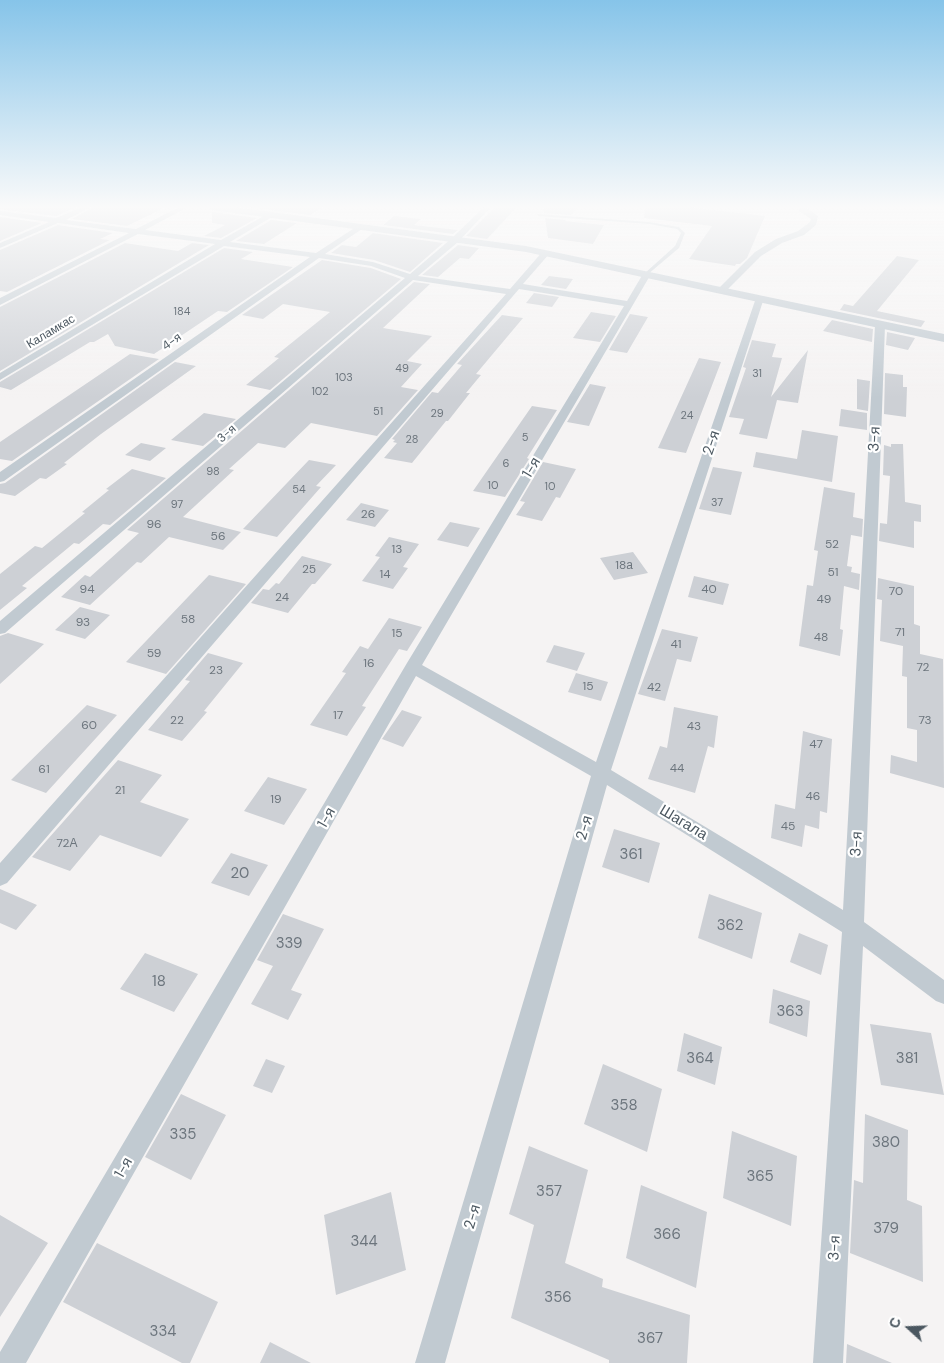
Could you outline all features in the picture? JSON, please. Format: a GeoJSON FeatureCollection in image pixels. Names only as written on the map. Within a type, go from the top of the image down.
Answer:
{"type":"FeatureCollection","features":[{"type":"Feature","properties":{"kind":"street"},"geometry":{"type":"LineString","coordinates":[[0,302],[61,271]]}},
{"type":"Feature","properties":{"kind":"street","name":"Каламкас"},"geometry":{"type":"LineString","coordinates":[[0,377],[178,271]]}},
{"type":"Feature","properties":{"kind":"street","name":"4-я"},"geometry":{"type":"LineString","coordinates":[[0,478],[297,271]]}},
{"type":"Feature","properties":{"kind":"street"},"geometry":{"type":"LineString","coordinates":[[390,271],[409,278],[630,304]]}},
{"type":"Feature","properties":{"kind":"street","name":"3-я"},"geometry":{"type":"LineString","coordinates":[[0,630],[418,271]]}},
{"type":"Feature","properties":{"kind":"street"},"geometry":{"type":"LineString","coordinates":[[0,877],[531,271]]}},
{"type":"Feature","properties":{"kind":"street"},"geometry":{"type":"LineString","coordinates":[[631,271],[944,338]]}},
{"type":"Feature","properties":{"kind":"street"},"geometry":{"type":"LineString","coordinates":[[722,290],[741,271]]}},
{"type":"Feature","properties":{"kind":"street","name":"1-я"},"geometry":{"type":"LineString","coordinates":[[10,1363],[413,667],[647,274]]}},
{"type":"Feature","properties":{"kind":"street","name":"2-я"},"geometry":{"type":"LineString","coordinates":[[430,1363],[601,773],[760,298]]}},
{"type":"Feature","properties":{"kind":"street","name":"3-я"},"geometry":{"type":"LineString","coordinates":[[828,1363],[853,927],[880,325]]}},
{"type":"Feature","properties":{"kind":"street","name":"Шагала"},"geometry":{"type":"LineString","coordinates":[[413,667],[601,773],[853,927],[944,993]]}},
{"type":"Feature","properties":{"kind":"lane"},"geometry":{"type":"LineString","coordinates":[[647,274],[651,271]]}},
{"type":"Feature","properties":{"kind":"building"},"geometry":{"type":"Polygon","coordinates":[[[0,271],[49,271],[7,292],[0,291],[0,271]]]}},
{"type":"Feature","properties":{"kind":"building"},"geometry":{"type":"Polygon","coordinates":[[[71,271],[167,271],[0,371],[0,307],[71,271]]]}},
{"type":"Feature","properties":{"kind":"building"},"geometry":{"type":"Polygon","coordinates":[[[186,271],[288,271],[227,312],[218,311],[154,354],[115,346],[108,334],[94,342],[90,342],[11,390],[0,387],[0,382],[186,271]]]}},
{"type":"Feature","properties":{"kind":"building"},"geometry":{"type":"Polygon","coordinates":[[[307,271],[378,271],[401,279],[270,390],[246,385],[279,358],[274,357],[330,312],[283,304],[263,319],[242,315],[307,271]]]}},
{"type":"Feature","properties":{"kind":"building"},"geometry":{"type":"Polygon","coordinates":[[[427,271],[445,271],[438,277],[422,275],[427,271]]]}},
{"type":"Feature","properties":{"kind":"building"},"geometry":{"type":"Polygon","coordinates":[[[884,271],[910,271],[877,311],[925,321],[921,327],[840,310],[844,304],[853,306],[884,271]]]}},
{"type":"Feature","properties":{"kind":"building"},"geometry":{"type":"Polygon","coordinates":[[[549,276],[573,279],[566,289],[541,285],[549,276]]]}},
{"type":"Feature","properties":{"kind":"building"},"geometry":{"type":"Polygon","coordinates":[[[414,282],[430,284],[383,328],[432,336],[407,361],[422,364],[401,387],[418,390],[377,436],[311,423],[285,448],[258,443],[229,469],[234,470],[183,517],[241,532],[223,550],[169,537],[141,563],[137,562],[90,605],[61,597],[85,575],[90,577],[139,533],[127,530],[414,282]]]}},
{"type":"Feature","properties":{"kind":"building"},"geometry":{"type":"Polygon","coordinates":[[[534,293],[559,297],[552,307],[526,303],[534,293]]]}},
{"type":"Feature","properties":{"kind":"building"},"geometry":{"type":"Polygon","coordinates":[[[591,312],[616,316],[600,342],[573,338],[591,312]]]}},
{"type":"Feature","properties":{"kind":"building"},"geometry":{"type":"Polygon","coordinates":[[[630,314],[648,317],[627,353],[609,350],[630,314]]]}},
{"type":"Feature","properties":{"kind":"building"},"geometry":{"type":"Polygon","coordinates":[[[502,315],[523,318],[476,374],[481,375],[466,393],[470,393],[448,421],[446,421],[412,463],[384,458],[397,443],[393,442],[395,440],[392,439],[432,392],[438,393],[462,365],[457,364],[502,315]]]}},
{"type":"Feature","properties":{"kind":"building"},"geometry":{"type":"Polygon","coordinates":[[[832,320],[873,329],[872,342],[823,331],[832,320]]]}},
{"type":"Feature","properties":{"kind":"building"},"geometry":{"type":"Polygon","coordinates":[[[887,332],[915,338],[908,350],[886,345],[887,332]]]}},
{"type":"Feature","properties":{"kind":"building"},"geometry":{"type":"Polygon","coordinates":[[[752,340],[776,344],[772,357],[782,358],[771,397],[808,350],[798,403],[777,400],[767,439],[739,434],[744,419],[729,417],[746,368],[743,367],[752,340]]]}},
{"type":"Feature","properties":{"kind":"building"},"geometry":{"type":"Polygon","coordinates":[[[130,354],[159,359],[12,461],[0,459],[0,442],[130,354]]]}},
{"type":"Feature","properties":{"kind":"building"},"geometry":{"type":"Polygon","coordinates":[[[699,358],[721,362],[686,453],[658,448],[699,358]]]}},
{"type":"Feature","properties":{"kind":"building"},"geometry":{"type":"Polygon","coordinates":[[[175,362],[196,366],[101,434],[64,463],[67,464],[46,479],[40,478],[15,496],[0,493],[0,484],[5,483],[175,362]]]}},
{"type":"Feature","properties":{"kind":"building"},"geometry":{"type":"Polygon","coordinates":[[[885,373],[903,375],[903,387],[907,387],[906,417],[884,414],[885,373]]]}},
{"type":"Feature","properties":{"kind":"building"},"geometry":{"type":"Polygon","coordinates":[[[857,379],[870,381],[868,411],[857,409],[857,379]]]}},
{"type":"Feature","properties":{"kind":"building"},"geometry":{"type":"Polygon","coordinates":[[[590,384],[606,387],[589,426],[567,422],[590,384]]]}},
{"type":"Feature","properties":{"kind":"building"},"geometry":{"type":"Polygon","coordinates":[[[532,406],[557,410],[505,497],[473,491],[532,406]]]}},
{"type":"Feature","properties":{"kind":"building"},"geometry":{"type":"Polygon","coordinates":[[[841,409],[867,413],[867,430],[839,426],[841,409]]]}},
{"type":"Feature","properties":{"kind":"building"},"geometry":{"type":"Polygon","coordinates":[[[204,413],[236,419],[203,446],[171,440],[204,413]]]}},
{"type":"Feature","properties":{"kind":"building"},"geometry":{"type":"Polygon","coordinates":[[[802,430],[838,436],[832,482],[753,467],[756,452],[797,459],[802,430]]]}},
{"type":"Feature","properties":{"kind":"building"},"geometry":{"type":"Polygon","coordinates":[[[141,443],[166,448],[150,461],[125,455],[141,443]]]}},
{"type":"Feature","properties":{"kind":"building"},"geometry":{"type":"Polygon","coordinates":[[[891,444],[903,444],[905,502],[921,505],[921,522],[914,521],[914,548],[879,541],[880,523],[887,524],[890,476],[883,475],[884,445],[891,447],[891,444]]]}},
{"type":"Feature","properties":{"kind":"building"},"geometry":{"type":"Polygon","coordinates":[[[309,460],[336,465],[316,486],[321,487],[277,537],[243,529],[309,460]]]}},
{"type":"Feature","properties":{"kind":"building"},"geometry":{"type":"Polygon","coordinates":[[[543,462],[576,469],[560,498],[556,497],[542,521],[516,515],[525,502],[520,501],[543,462]]]}},
{"type":"Feature","properties":{"kind":"building"},"geometry":{"type":"Polygon","coordinates":[[[713,467],[742,472],[731,515],[699,509],[713,467]]]}},
{"type":"Feature","properties":{"kind":"building"},"geometry":{"type":"Polygon","coordinates":[[[132,469],[166,478],[110,525],[103,524],[79,544],[74,543],[22,586],[27,588],[0,610],[0,574],[35,546],[42,548],[85,513],[82,512],[109,490],[106,489],[132,469]]]}},
{"type":"Feature","properties":{"kind":"building"},"geometry":{"type":"Polygon","coordinates":[[[824,487],[855,493],[853,517],[863,519],[862,537],[851,535],[847,566],[852,567],[851,572],[860,574],[859,590],[844,586],[840,629],[843,630],[840,656],[799,646],[807,585],[813,586],[818,551],[814,550],[824,487]]]}},
{"type":"Feature","properties":{"kind":"building"},"geometry":{"type":"Polygon","coordinates":[[[361,503],[389,510],[375,527],[346,520],[361,503]]]}},
{"type":"Feature","properties":{"kind":"building"},"geometry":{"type":"Polygon","coordinates":[[[450,522],[480,528],[468,547],[437,540],[450,522]]]}},
{"type":"Feature","properties":{"kind":"building"},"geometry":{"type":"Polygon","coordinates":[[[389,537],[419,544],[403,567],[408,568],[393,589],[362,581],[380,557],[375,556],[389,537]]]}},
{"type":"Feature","properties":{"kind":"building"},"geometry":{"type":"Polygon","coordinates":[[[633,552],[648,573],[614,580],[600,558],[633,552]]]}},
{"type":"Feature","properties":{"kind":"building"},"geometry":{"type":"Polygon","coordinates":[[[302,556],[332,564],[315,584],[312,584],[288,613],[251,603],[263,589],[269,590],[276,583],[279,584],[302,556]]]}},
{"type":"Feature","properties":{"kind":"building"},"geometry":{"type":"Polygon","coordinates":[[[209,575],[246,584],[166,674],[126,662],[209,575]]]}},
{"type":"Feature","properties":{"kind":"building"},"geometry":{"type":"Polygon","coordinates":[[[694,576],[729,584],[723,605],[688,597],[694,576]]]}},
{"type":"Feature","properties":{"kind":"building"},"geometry":{"type":"Polygon","coordinates":[[[878,578],[914,586],[914,624],[920,626],[920,654],[943,659],[944,788],[890,773],[891,755],[917,762],[917,730],[907,728],[907,677],[902,676],[903,646],[880,641],[882,600],[877,599],[878,578]]]}},
{"type":"Feature","properties":{"kind":"building"},"geometry":{"type":"Polygon","coordinates":[[[80,607],[110,615],[85,639],[55,630],[80,607]]]}},
{"type":"Feature","properties":{"kind":"building"},"geometry":{"type":"Polygon","coordinates":[[[389,618],[422,627],[407,651],[399,649],[362,706],[366,707],[347,736],[310,725],[346,673],[342,672],[360,646],[368,649],[389,618]]]}},
{"type":"Feature","properties":{"kind":"building"},"geometry":{"type":"Polygon","coordinates":[[[662,629],[698,637],[691,662],[677,659],[665,701],[638,694],[662,629]]]}},
{"type":"Feature","properties":{"kind":"building"},"geometry":{"type":"Polygon","coordinates":[[[8,633],[44,644],[0,684],[0,636],[8,633]]]}},
{"type":"Feature","properties":{"kind":"building"},"geometry":{"type":"Polygon","coordinates":[[[554,645],[585,653],[577,671],[546,662],[554,645]]]}},
{"type":"Feature","properties":{"kind":"building"},"geometry":{"type":"Polygon","coordinates":[[[208,653],[243,663],[204,711],[207,712],[182,741],[148,730],[190,681],[185,680],[208,653]]]}},
{"type":"Feature","properties":{"kind":"building"},"geometry":{"type":"Polygon","coordinates":[[[576,673],[608,682],[601,701],[568,692],[576,673]]]}},
{"type":"Feature","properties":{"kind":"building"},"geometry":{"type":"Polygon","coordinates":[[[87,705],[117,715],[46,793],[11,780],[87,705]]]}},
{"type":"Feature","properties":{"kind":"building"},"geometry":{"type":"Polygon","coordinates":[[[674,707],[718,716],[714,748],[708,746],[695,793],[648,779],[660,746],[667,748],[674,707]]]}},
{"type":"Feature","properties":{"kind":"building"},"geometry":{"type":"Polygon","coordinates":[[[402,710],[422,717],[403,747],[382,739],[402,710]]]}},
{"type":"Feature","properties":{"kind":"building"},"geometry":{"type":"Polygon","coordinates":[[[803,731],[832,739],[827,813],[820,811],[819,829],[805,825],[802,847],[771,838],[775,804],[795,809],[803,731]]]}},
{"type":"Feature","properties":{"kind":"building"},"geometry":{"type":"Polygon","coordinates":[[[118,760],[162,775],[140,802],[189,819],[161,857],[100,835],[70,871],[32,857],[118,760]]]}},
{"type":"Feature","properties":{"kind":"building"},"geometry":{"type":"Polygon","coordinates":[[[268,777],[307,789],[284,825],[244,811],[268,777]]]}},
{"type":"Feature","properties":{"kind":"building"},"geometry":{"type":"Polygon","coordinates":[[[614,829],[660,843],[649,883],[602,867],[614,829]]]}},
{"type":"Feature","properties":{"kind":"building"},"geometry":{"type":"Polygon","coordinates":[[[231,853],[268,865],[249,896],[211,883],[231,853]]]}},
{"type":"Feature","properties":{"kind":"building"},"geometry":{"type":"Polygon","coordinates":[[[0,889],[37,905],[16,930],[0,923],[0,889]]]}},
{"type":"Feature","properties":{"kind":"building"},"geometry":{"type":"Polygon","coordinates":[[[709,894],[762,913],[752,959],[698,938],[709,894]]]}},
{"type":"Feature","properties":{"kind":"building"},"geometry":{"type":"Polygon","coordinates":[[[283,914],[324,929],[291,990],[302,994],[288,1020],[251,1004],[273,966],[257,960],[283,914]]]}},
{"type":"Feature","properties":{"kind":"building"},"geometry":{"type":"Polygon","coordinates":[[[799,933],[828,945],[821,975],[790,962],[799,933]]]}},
{"type":"Feature","properties":{"kind":"building"},"geometry":{"type":"Polygon","coordinates":[[[145,953],[198,974],[174,1012],[120,989],[145,953]]]}},
{"type":"Feature","properties":{"kind":"building"},"geometry":{"type":"Polygon","coordinates":[[[773,989],[810,1001],[807,1037],[769,1023],[773,989]]]}},
{"type":"Feature","properties":{"kind":"building"},"geometry":{"type":"Polygon","coordinates":[[[870,1024],[931,1033],[944,1095],[881,1085],[870,1024]]]}},
{"type":"Feature","properties":{"kind":"building"},"geometry":{"type":"Polygon","coordinates":[[[684,1033],[722,1047],[715,1085],[677,1071],[684,1033]]]}},
{"type":"Feature","properties":{"kind":"building"},"geometry":{"type":"Polygon","coordinates":[[[266,1059],[285,1066],[272,1093],[253,1086],[266,1059]]]}},
{"type":"Feature","properties":{"kind":"building"},"geometry":{"type":"Polygon","coordinates":[[[603,1064],[662,1089],[647,1152],[584,1124],[603,1064]]]}},
{"type":"Feature","properties":{"kind":"building"},"geometry":{"type":"Polygon","coordinates":[[[181,1094],[226,1115],[191,1180],[145,1157],[181,1094]]]}},
{"type":"Feature","properties":{"kind":"building"},"geometry":{"type":"Polygon","coordinates":[[[865,1114],[908,1130],[907,1200],[922,1206],[923,1282],[850,1253],[854,1180],[863,1183],[865,1114]]]}},
{"type":"Feature","properties":{"kind":"building"},"geometry":{"type":"Polygon","coordinates":[[[732,1131],[797,1156],[791,1226],[723,1198],[732,1131]]]}},
{"type":"Feature","properties":{"kind":"building"},"geometry":{"type":"Polygon","coordinates":[[[529,1146],[588,1170],[565,1263],[603,1279],[602,1287],[690,1315],[687,1363],[609,1363],[609,1360],[511,1318],[534,1225],[509,1214],[529,1146]]]}},
{"type":"Feature","properties":{"kind":"building"},"geometry":{"type":"Polygon","coordinates":[[[641,1185],[707,1212],[696,1288],[626,1258],[641,1185]]]}},
{"type":"Feature","properties":{"kind":"building"},"geometry":{"type":"Polygon","coordinates":[[[391,1192],[406,1270],[336,1295],[324,1215],[391,1192]]]}},
{"type":"Feature","properties":{"kind":"building"},"geometry":{"type":"Polygon","coordinates":[[[0,1215],[48,1243],[0,1317],[0,1215]]]}},
{"type":"Feature","properties":{"kind":"building"},"geometry":{"type":"Polygon","coordinates":[[[97,1243],[218,1302],[190,1363],[182,1363],[63,1302],[97,1243]]]}},
{"type":"Feature","properties":{"kind":"building"},"geometry":{"type":"Polygon","coordinates":[[[270,1342],[311,1363],[260,1363],[270,1342]]]}},
{"type":"Feature","properties":{"kind":"building"},"geometry":{"type":"Polygon","coordinates":[[[847,1344],[892,1363],[846,1363],[847,1344]]]}}]}
